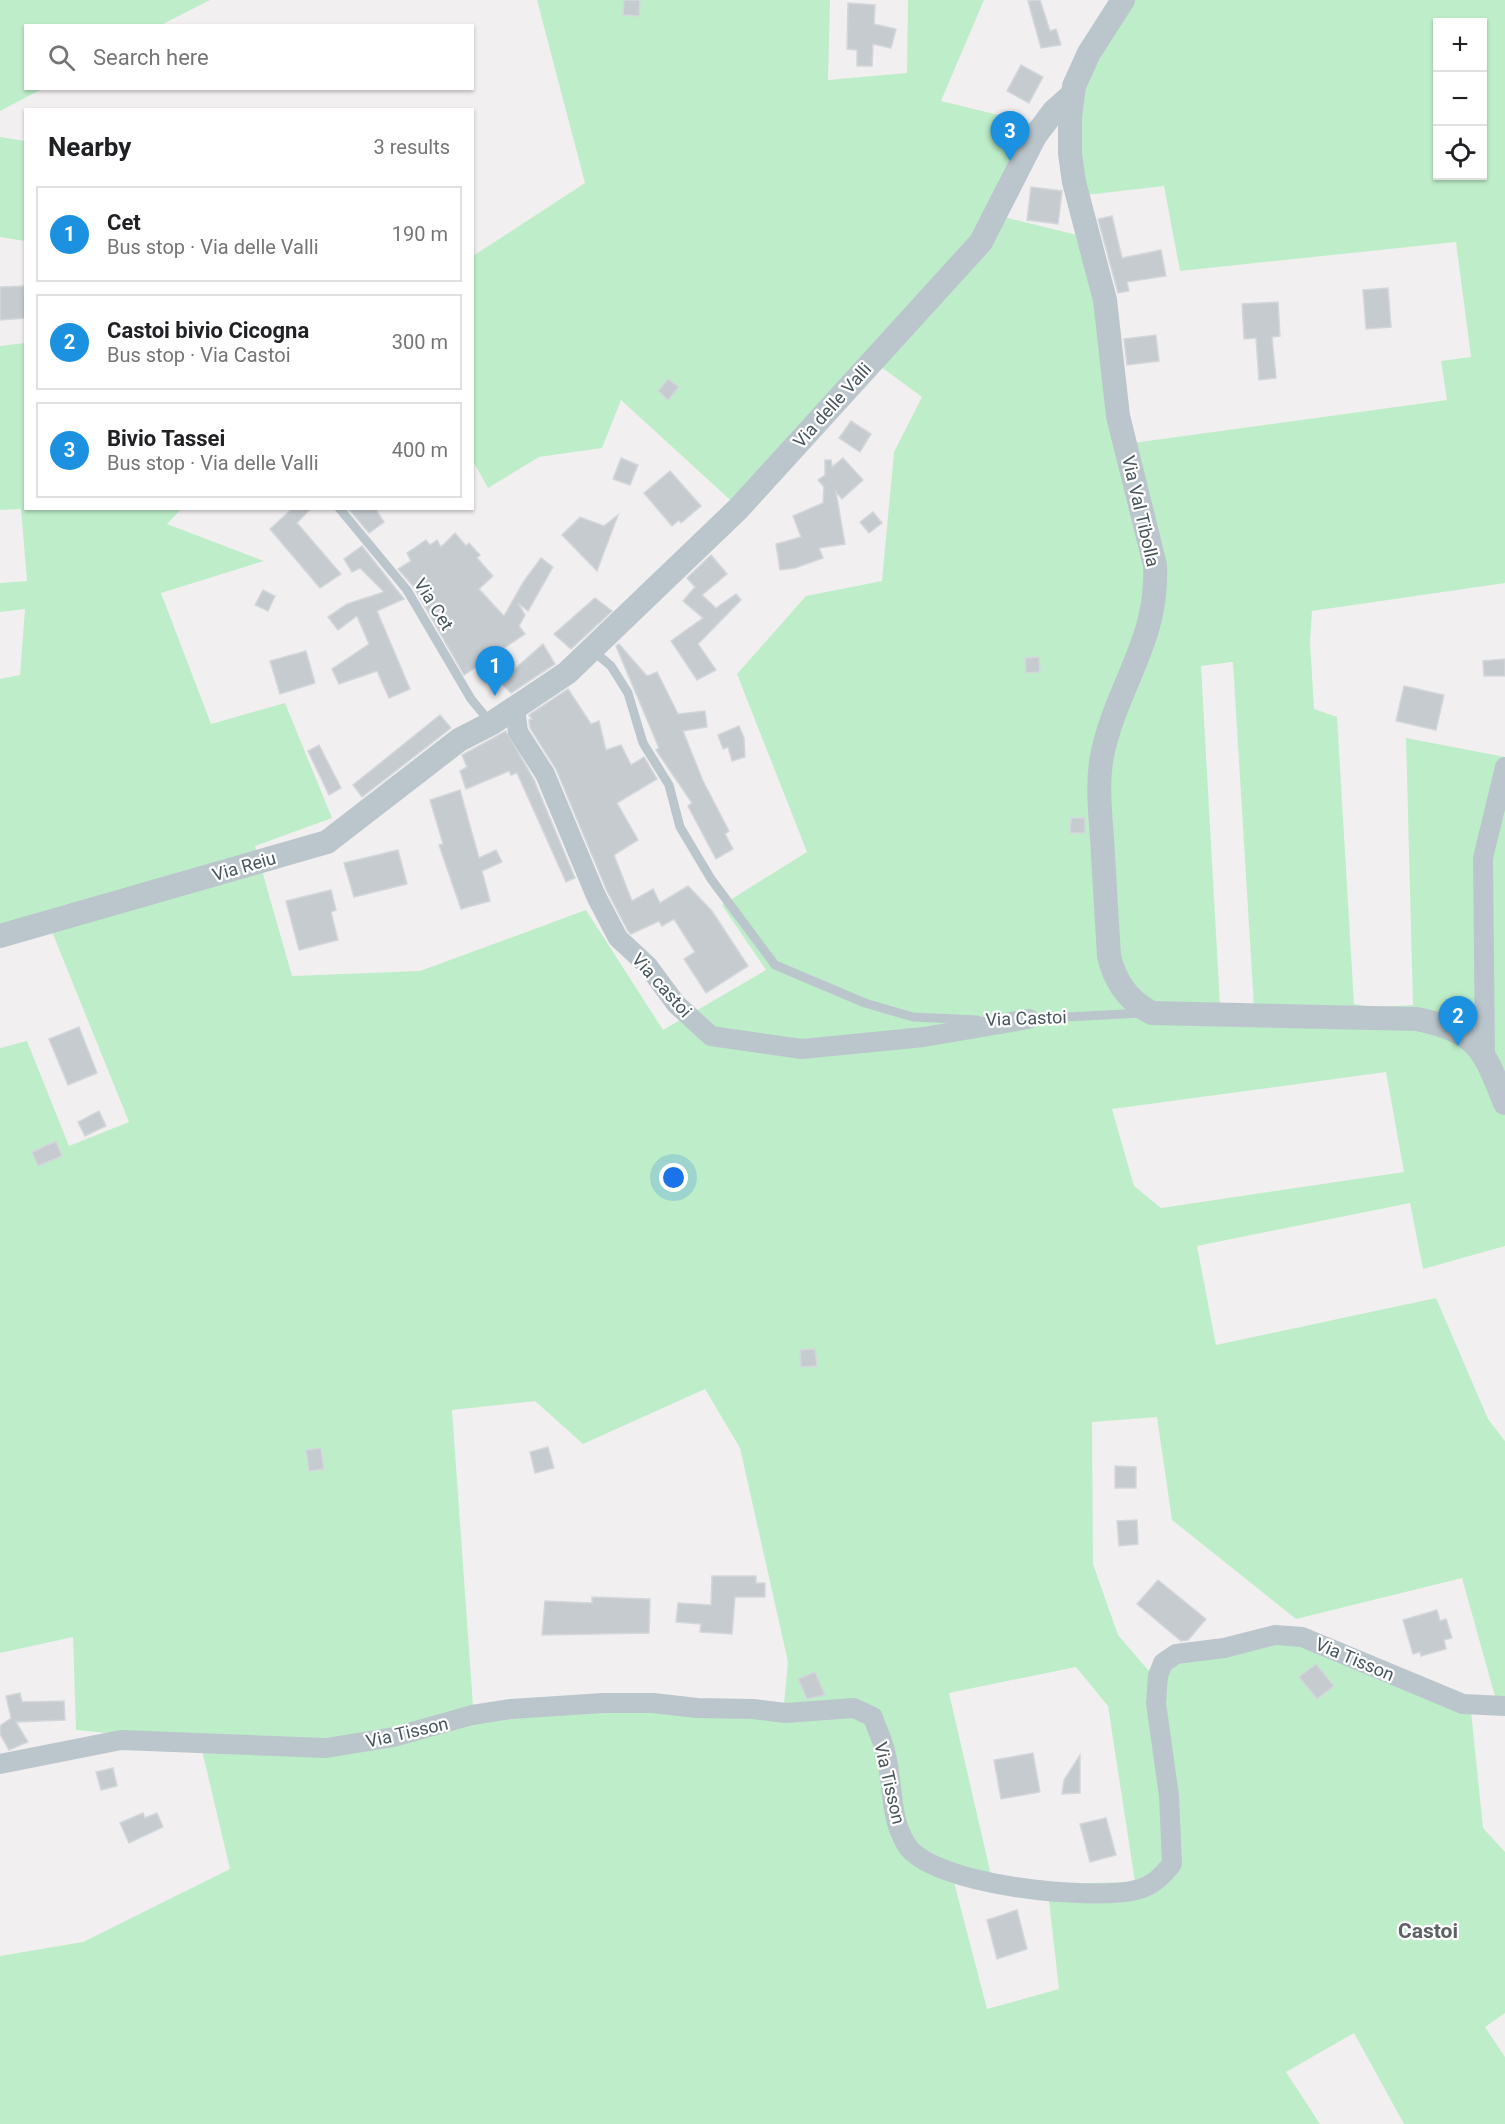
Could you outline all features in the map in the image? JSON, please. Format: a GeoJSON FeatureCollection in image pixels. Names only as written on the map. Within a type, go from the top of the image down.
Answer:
{"type":"FeatureCollection","features":[{"type":"Feature","properties":{"kind":"street","name":"Via delle Valli"},"geometry":{"type":"LineString","coordinates":[[459,740],[492,723],[567,673],[592,650],[739,508],[981,242],[1035,136],[1054,111],[1072,95],[1089,53],[1123,0]]}},
{"type":"Feature","properties":{"kind":"street","name":"Via Val Tibolla"},"geometry":{"type":"LineString","coordinates":[[1072,95],[1070,154],[1074,182],[1105,300],[1114,398],[1155,565],[1156,586],[1151,622],[1112,722],[1102,757],[1100,795],[1110,963],[1126,994],[1137,1005],[1152,1013]]}},
{"type":"Feature","properties":{"kind":"street","name":"Via castoi"},"geometry":{"type":"LineString","coordinates":[[515,708],[518,732],[545,774],[596,896],[618,938],[648,966],[676,1004],[711,1036],[802,1049],[924,1037],[1029,1018]]}},
{"type":"Feature","properties":{"kind":"street","name":"Via Reiu"},"geometry":{"type":"LineString","coordinates":[[0,936],[327,842],[459,740]]}},
{"type":"Feature","properties":{"kind":"street"},"geometry":{"type":"LineString","coordinates":[[1485,1055],[1483,858],[1505,767]]}},
{"type":"Feature","properties":{"kind":"street","name":"Via Castoi"},"geometry":{"type":"LineString","coordinates":[[1152,1013],[1417,1019],[1456,1031],[1485,1055],[1505,1103]]}},
{"type":"Feature","properties":{"kind":"street","name":"Via Tisson"},"geometry":{"type":"LineString","coordinates":[[0,1764],[121,1740],[326,1748],[394,1737],[472,1715],[511,1709],[643,1703],[786,1713],[854,1708],[873,1717],[885,1748],[896,1818],[906,1845],[922,1861],[948,1873],[1006,1886],[1078,1893],[1136,1890],[1157,1881],[1172,1863],[1169,1796],[1156,1703],[1158,1676],[1163,1663],[1176,1654],[1224,1648],[1275,1635],[1302,1637],[1463,1704],[1505,1706]]}},
{"type":"Feature","properties":{"kind":"lane","name":"Via Cet"},"geometry":{"type":"LineString","coordinates":[[341,510],[407,590],[471,699],[492,723]]}},
{"type":"Feature","properties":{"kind":"lane","name":"Via Castoi"},"geometry":{"type":"LineString","coordinates":[[592,650],[611,666],[628,693],[643,743],[669,785],[680,827],[685,836],[711,879],[775,965],[865,1003],[912,1017],[982,1021],[1152,1013]]}},
{"type":"Feature","properties":{"kind":"green space"},"geometry":{"type":"Polygon","coordinates":[[[0,0],[210,0],[163,24],[24,24],[24,90],[40,90],[0,111],[0,0]]]}},
{"type":"Feature","properties":{"kind":"green space"},"geometry":{"type":"Polygon","coordinates":[[[537,0],[830,0],[828,80],[907,73],[908,0],[984,0],[941,101],[1043,126],[992,214],[1077,235],[1133,443],[1447,400],[1441,361],[1471,357],[1456,242],[1180,271],[1164,186],[1086,195],[1058,100],[1118,0],[1505,0],[1505,583],[1312,611],[1310,641],[1314,709],[1337,717],[1354,1004],[1374,1007],[1413,1005],[1406,738],[1505,757],[1505,1246],[1423,1269],[1410,1203],[1197,1246],[1216,1345],[1436,1298],[1488,1419],[1505,1441],[1505,1699],[1496,1700],[1462,1578],[1296,1619],[1172,1520],[1157,1417],[1092,1422],[1093,1564],[1118,1635],[1148,1670],[1217,1644],[1307,1632],[1471,1711],[1483,1828],[1505,1852],[1505,2013],[1485,2027],[1505,2057],[1505,2124],[1404,2124],[1354,2033],[1286,2072],[1320,2124],[0,2124],[0,1956],[83,1942],[230,1869],[200,1742],[76,1730],[73,1637],[0,1653],[0,1048],[27,1041],[69,1146],[129,1122],[44,912],[0,924],[0,679],[20,675],[25,609],[0,612],[0,583],[27,581],[21,509],[0,510],[0,346],[24,343],[24,510],[180,510],[167,524],[264,561],[161,593],[211,724],[285,703],[332,818],[255,846],[292,976],[420,971],[586,910],[663,1030],[766,970],[722,905],[807,852],[737,674],[806,596],[882,581],[894,452],[922,397],[873,361],[739,508],[621,400],[602,448],[539,457],[488,488],[474,463],[474,255],[585,183],[537,0]],[[1233,663],[1201,666],[1220,1004],[1254,1007],[1233,663]],[[1386,1072],[1112,1109],[1134,1186],[1161,1208],[1404,1172],[1386,1072]],[[705,1389],[583,1444],[535,1401],[452,1410],[473,1706],[784,1704],[788,1662],[740,1448],[705,1389]],[[1076,1667],[949,1693],[991,1875],[954,1882],[987,2009],[1059,1989],[1047,1884],[1135,1882],[1108,1706],[1076,1667]]]}},
{"type":"Feature","properties":{"kind":"green space"},"geometry":{"type":"Polygon","coordinates":[[[0,137],[24,141],[24,241],[0,237],[0,137]]]}},
{"type":"Feature","properties":{"kind":"building"},"geometry":{"type":"Polygon","coordinates":[[[624,0],[640,0],[639,16],[623,15],[624,0]]]}},
{"type":"Feature","properties":{"kind":"building"},"geometry":{"type":"Polygon","coordinates":[[[1040,0],[1050,31],[1056,29],[1061,45],[1041,48],[1028,1],[1040,0]]]}},
{"type":"Feature","properties":{"kind":"building"},"geometry":{"type":"Polygon","coordinates":[[[848,3],[875,5],[874,24],[896,29],[891,48],[873,44],[872,66],[857,66],[857,50],[847,49],[848,3]]]}},
{"type":"Feature","properties":{"kind":"building"},"geometry":{"type":"Polygon","coordinates":[[[1021,65],[1043,77],[1029,103],[1007,91],[1021,65]]]}},
{"type":"Feature","properties":{"kind":"building"},"geometry":{"type":"Polygon","coordinates":[[[1031,187],[1062,191],[1058,224],[1027,220],[1031,187]]]}},
{"type":"Feature","properties":{"kind":"building"},"geometry":{"type":"Polygon","coordinates":[[[1112,216],[1122,258],[1161,250],[1166,276],[1127,282],[1129,291],[1118,293],[1098,219],[1112,216]]]}},
{"type":"Feature","properties":{"kind":"building"},"geometry":{"type":"Polygon","coordinates":[[[24,286],[24,318],[0,320],[0,287],[24,286]]]}},
{"type":"Feature","properties":{"kind":"building"},"geometry":{"type":"Polygon","coordinates":[[[1388,288],[1391,327],[1366,329],[1363,290],[1388,288]]]}},
{"type":"Feature","properties":{"kind":"building"},"geometry":{"type":"Polygon","coordinates":[[[1278,302],[1280,336],[1272,337],[1276,378],[1259,380],[1256,338],[1244,339],[1242,304],[1278,302]]]}},
{"type":"Feature","properties":{"kind":"building"},"geometry":{"type":"Polygon","coordinates":[[[1156,335],[1159,361],[1127,365],[1124,339],[1156,335]]]}},
{"type":"Feature","properties":{"kind":"building"},"geometry":{"type":"Polygon","coordinates":[[[668,379],[679,387],[668,400],[658,391],[668,379]]]}},
{"type":"Feature","properties":{"kind":"building"},"geometry":{"type":"Polygon","coordinates":[[[851,421],[871,434],[860,452],[839,438],[851,421]]]}},
{"type":"Feature","properties":{"kind":"building"},"geometry":{"type":"Polygon","coordinates":[[[621,458],[638,465],[630,485],[613,479],[621,458]]]}},
{"type":"Feature","properties":{"kind":"building"},"geometry":{"type":"Polygon","coordinates":[[[843,458],[863,480],[842,499],[836,492],[845,544],[819,548],[823,558],[795,568],[780,570],[776,544],[801,537],[793,516],[823,503],[824,487],[818,480],[825,475],[825,460],[831,460],[832,467],[843,458]]]}},
{"type":"Feature","properties":{"kind":"building"},"geometry":{"type":"Polygon","coordinates":[[[670,471],[701,506],[681,523],[679,520],[672,526],[644,493],[670,471]]]}},
{"type":"Feature","properties":{"kind":"building"},"geometry":{"type":"Polygon","coordinates":[[[291,510],[309,510],[297,523],[341,574],[320,588],[270,529],[291,510]]]}},
{"type":"Feature","properties":{"kind":"building"},"geometry":{"type":"Polygon","coordinates":[[[350,510],[376,510],[384,522],[369,533],[350,510]]]}},
{"type":"Feature","properties":{"kind":"building"},"geometry":{"type":"Polygon","coordinates":[[[873,512],[882,523],[869,533],[860,522],[873,512]]]}},
{"type":"Feature","properties":{"kind":"building"},"geometry":{"type":"Polygon","coordinates":[[[618,515],[597,571],[562,535],[580,517],[604,526],[618,515]]]}},
{"type":"Feature","properties":{"kind":"building"},"geometry":{"type":"Polygon","coordinates":[[[455,533],[466,546],[469,543],[480,555],[477,558],[493,576],[479,589],[504,616],[524,581],[541,558],[553,567],[528,611],[518,603],[525,615],[519,626],[525,634],[464,675],[413,586],[398,569],[411,561],[407,553],[426,540],[430,545],[437,540],[441,547],[455,533]]]}},
{"type":"Feature","properties":{"kind":"building"},"geometry":{"type":"Polygon","coordinates":[[[362,546],[404,599],[377,611],[410,689],[389,698],[377,671],[339,684],[332,669],[369,644],[357,616],[338,630],[328,617],[347,604],[384,592],[360,568],[352,572],[344,559],[362,546]]]}},
{"type":"Feature","properties":{"kind":"building"},"geometry":{"type":"Polygon","coordinates":[[[711,555],[727,574],[702,595],[716,608],[736,594],[741,600],[698,644],[716,670],[697,680],[671,641],[703,618],[683,601],[695,587],[687,578],[711,555]]]}},
{"type":"Feature","properties":{"kind":"building"},"geometry":{"type":"Polygon","coordinates":[[[263,590],[275,596],[268,611],[255,605],[263,590]]]}},
{"type":"Feature","properties":{"kind":"building"},"geometry":{"type":"Polygon","coordinates":[[[595,598],[612,611],[571,649],[554,634],[595,598]]]}},
{"type":"Feature","properties":{"kind":"building"},"geometry":{"type":"Polygon","coordinates":[[[543,644],[555,664],[511,693],[500,682],[543,644]]]}},
{"type":"Feature","properties":{"kind":"building"},"geometry":{"type":"Polygon","coordinates":[[[619,644],[647,676],[657,672],[678,714],[705,711],[707,727],[683,731],[703,781],[729,831],[725,834],[733,849],[716,859],[688,806],[692,803],[656,750],[659,748],[616,646],[619,644]]]}},
{"type":"Feature","properties":{"kind":"building"},"geometry":{"type":"Polygon","coordinates":[[[306,651],[315,683],[280,694],[270,661],[306,651]]]}},
{"type":"Feature","properties":{"kind":"building"},"geometry":{"type":"Polygon","coordinates":[[[1039,657],[1040,672],[1026,673],[1025,658],[1039,657]]]}},
{"type":"Feature","properties":{"kind":"building"},"geometry":{"type":"Polygon","coordinates":[[[1505,659],[1505,676],[1484,676],[1483,661],[1505,659]]]}},
{"type":"Feature","properties":{"kind":"building"},"geometry":{"type":"Polygon","coordinates":[[[1404,686],[1444,695],[1436,730],[1396,721],[1404,686]]]}},
{"type":"Feature","properties":{"kind":"building"},"geometry":{"type":"Polygon","coordinates":[[[568,689],[591,724],[599,721],[606,750],[621,745],[631,765],[644,757],[657,779],[617,803],[638,840],[614,855],[632,901],[653,889],[660,903],[688,886],[712,911],[748,966],[706,993],[684,959],[695,952],[674,919],[662,926],[659,921],[631,934],[628,931],[607,891],[556,769],[530,728],[529,720],[532,719],[529,715],[568,689]]]}},
{"type":"Feature","properties":{"kind":"building"},"geometry":{"type":"Polygon","coordinates":[[[440,715],[451,728],[362,797],[353,785],[440,715]]]}},
{"type":"Feature","properties":{"kind":"building"},"geometry":{"type":"Polygon","coordinates":[[[739,726],[744,738],[745,757],[732,761],[728,747],[723,749],[718,735],[739,726]]]}},
{"type":"Feature","properties":{"kind":"building"},"geometry":{"type":"Polygon","coordinates":[[[506,731],[534,780],[575,878],[566,882],[517,773],[511,775],[509,771],[466,789],[460,771],[467,767],[462,755],[506,731]]]}},
{"type":"Feature","properties":{"kind":"building"},"geometry":{"type":"Polygon","coordinates":[[[319,745],[341,788],[329,795],[308,751],[319,745]]]}},
{"type":"Feature","properties":{"kind":"building"},"geometry":{"type":"Polygon","coordinates":[[[460,790],[479,858],[496,850],[502,862],[482,871],[490,901],[461,909],[439,845],[443,844],[430,800],[460,790]]]}},
{"type":"Feature","properties":{"kind":"building"},"geometry":{"type":"Polygon","coordinates":[[[1071,818],[1085,818],[1085,833],[1070,833],[1071,818]]]}},
{"type":"Feature","properties":{"kind":"building"},"geometry":{"type":"Polygon","coordinates":[[[398,850],[407,884],[354,897],[344,863],[398,850]]]}},
{"type":"Feature","properties":{"kind":"building"},"geometry":{"type":"Polygon","coordinates":[[[331,890],[336,910],[331,912],[338,940],[299,950],[286,901],[331,890]]]}},
{"type":"Feature","properties":{"kind":"building"},"geometry":{"type":"Polygon","coordinates":[[[79,1027],[97,1073],[68,1085],[49,1039],[79,1027]]]}},
{"type":"Feature","properties":{"kind":"building"},"geometry":{"type":"Polygon","coordinates":[[[99,1111],[106,1126],[85,1136],[78,1122],[99,1111]]]}},
{"type":"Feature","properties":{"kind":"building"},"geometry":{"type":"Polygon","coordinates":[[[56,1141],[62,1156],[38,1166],[32,1152],[56,1141]]]}},
{"type":"Feature","properties":{"kind":"building"},"geometry":{"type":"Polygon","coordinates":[[[815,1349],[817,1366],[801,1367],[800,1350],[815,1349]]]}},
{"type":"Feature","properties":{"kind":"building"},"geometry":{"type":"Polygon","coordinates":[[[548,1447],[554,1468],[535,1473],[530,1452],[548,1447]]]}},
{"type":"Feature","properties":{"kind":"building"},"geometry":{"type":"Polygon","coordinates":[[[321,1448],[324,1469],[309,1471],[306,1450],[321,1448]]]}},
{"type":"Feature","properties":{"kind":"building"},"geometry":{"type":"Polygon","coordinates":[[[1115,1466],[1136,1467],[1136,1488],[1115,1488],[1115,1466]]]}},
{"type":"Feature","properties":{"kind":"building"},"geometry":{"type":"Polygon","coordinates":[[[1137,1520],[1138,1544],[1119,1546],[1117,1521],[1137,1520]]]}},
{"type":"Feature","properties":{"kind":"building"},"geometry":{"type":"Polygon","coordinates":[[[712,1576],[756,1576],[756,1583],[765,1583],[765,1597],[735,1597],[732,1634],[700,1632],[701,1624],[676,1622],[678,1603],[711,1605],[712,1576]]]}},
{"type":"Feature","properties":{"kind":"building"},"geometry":{"type":"Polygon","coordinates":[[[1158,1580],[1206,1619],[1188,1640],[1181,1641],[1137,1604],[1158,1580]]]}},
{"type":"Feature","properties":{"kind":"building"},"geometry":{"type":"Polygon","coordinates":[[[592,1597],[650,1599],[649,1633],[542,1635],[545,1601],[592,1603],[592,1597]]]}},
{"type":"Feature","properties":{"kind":"building"},"geometry":{"type":"Polygon","coordinates":[[[1437,1610],[1440,1621],[1446,1619],[1452,1638],[1444,1640],[1446,1649],[1421,1656],[1420,1652],[1413,1654],[1403,1620],[1437,1610]]]}},
{"type":"Feature","properties":{"kind":"building"},"geometry":{"type":"Polygon","coordinates":[[[1316,1664],[1334,1686],[1317,1699],[1299,1677],[1316,1664]]]}},
{"type":"Feature","properties":{"kind":"building"},"geometry":{"type":"Polygon","coordinates":[[[815,1672],[825,1695],[807,1699],[798,1679],[815,1672]]]}},
{"type":"Feature","properties":{"kind":"building"},"geometry":{"type":"Polygon","coordinates":[[[20,1693],[22,1702],[64,1701],[65,1720],[16,1722],[28,1742],[9,1750],[0,1734],[0,1726],[11,1718],[6,1696],[20,1693]]]}},
{"type":"Feature","properties":{"kind":"building"},"geometry":{"type":"Polygon","coordinates":[[[1033,1753],[1040,1792],[1001,1799],[994,1760],[1033,1753]]]}},
{"type":"Feature","properties":{"kind":"building"},"geometry":{"type":"Polygon","coordinates":[[[1080,1755],[1080,1793],[1062,1794],[1064,1780],[1080,1755]]]}},
{"type":"Feature","properties":{"kind":"building"},"geometry":{"type":"Polygon","coordinates":[[[113,1768],[117,1786],[101,1790],[96,1772],[113,1768]]]}},
{"type":"Feature","properties":{"kind":"building"},"geometry":{"type":"Polygon","coordinates":[[[143,1813],[145,1818],[157,1813],[163,1827],[129,1843],[120,1823],[143,1813]]]}},
{"type":"Feature","properties":{"kind":"building"},"geometry":{"type":"Polygon","coordinates":[[[1106,1818],[1116,1855],[1090,1862],[1080,1824],[1106,1818]]]}},
{"type":"Feature","properties":{"kind":"building"},"geometry":{"type":"Polygon","coordinates":[[[1017,1910],[1027,1949],[997,1959],[987,1920],[1017,1910]]]}},
{"type":"Feature","properties":{"kind":"place","name":"Bivio Tassei"},"geometry":{"type":"Point","coordinates":[1010,161]}},
{"type":"Feature","properties":{"kind":"place","name":"Cet"},"geometry":{"type":"Point","coordinates":[495,696]}},
{"type":"Feature","properties":{"kind":"place","name":"Castoi bivio Cicogna"},"geometry":{"type":"Point","coordinates":[1458,1046]}},
{"type":"Feature","properties":{"kind":"district","name":"Castoi"},"geometry":{"type":"Point","coordinates":[1428,1931]}}]}
